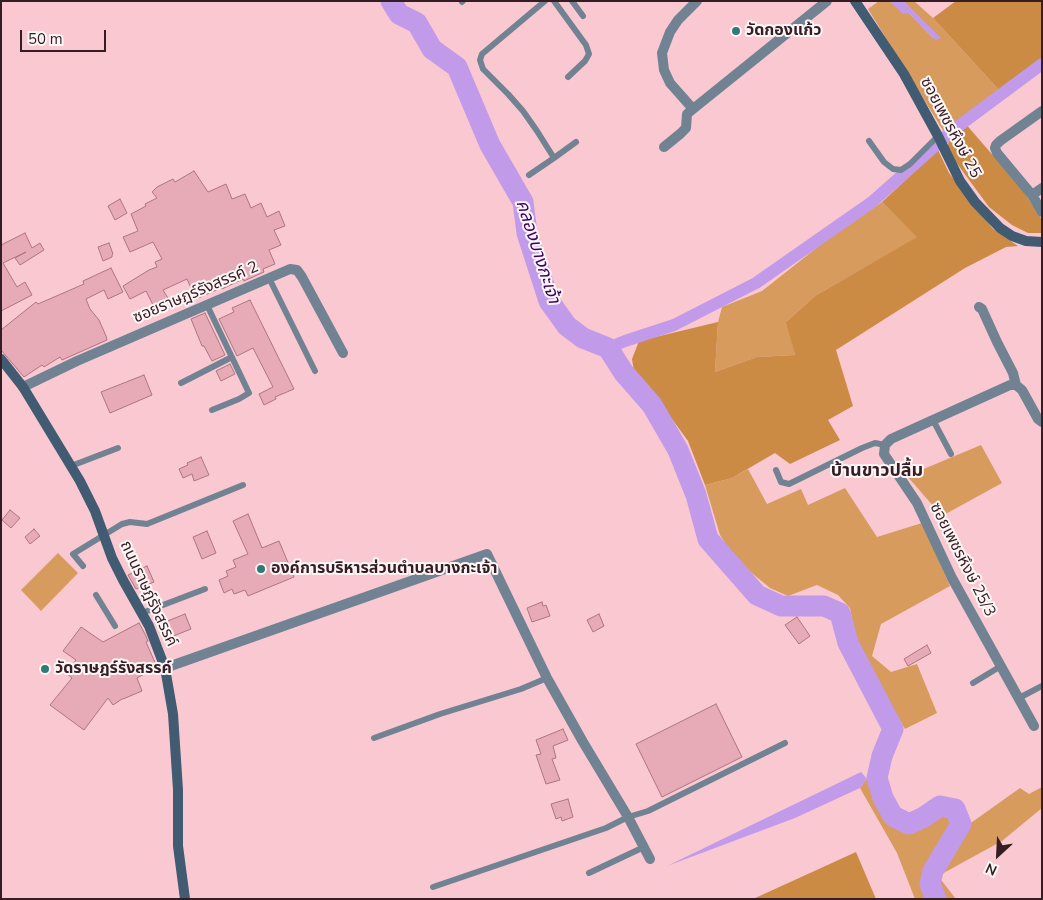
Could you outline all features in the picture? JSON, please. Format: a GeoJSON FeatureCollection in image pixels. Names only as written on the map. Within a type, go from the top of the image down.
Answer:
{"type":"FeatureCollection","features":[{"type":"Feature","properties":{"kind":"street"},"geometry":{"type":"LineString","coordinates":[[693,109],[670,83],[664,70],[662,53],[670,32],[678,20],[697,1]]}},
{"type":"Feature","properties":{"kind":"street"},"geometry":{"type":"LineString","coordinates":[[664,147],[686,128],[688,114],[693,109],[827,1]]}},
{"type":"Feature","properties":{"kind":"street","name":"ซอยเพชรหึงษ์ 25"},"geometry":{"type":"LineString","coordinates":[[859,2],[904,74],[960,181],[975,202],[1000,228],[1012,236],[1026,241],[1042,242]]}},
{"type":"Feature","properties":{"kind":"street"},"geometry":{"type":"LineString","coordinates":[[1042,111],[996,144],[995,148],[997,153],[1032,195],[1042,212]]}},
{"type":"Feature","properties":{"kind":"street"},"geometry":{"type":"LineString","coordinates":[[1032,195],[1042,188]]}},
{"type":"Feature","properties":{"kind":"street","name":"ซอยราษฎร์รังสรรค์ 2"},"geometry":{"type":"LineString","coordinates":[[23,387],[77,361],[290,269],[297,270],[302,277],[342,353]]}},
{"type":"Feature","properties":{"kind":"street"},"geometry":{"type":"LineString","coordinates":[[978,307],[982,309],[1013,373],[1016,385]]}},
{"type":"Feature","properties":{"kind":"street","name":"ถนนราษฎ์รังสรรค์"},"geometry":{"type":"LineString","coordinates":[[1,359],[23,387],[80,481],[95,511],[112,558],[150,626],[165,668],[174,714],[178,790],[178,846],[184,899]]}},
{"type":"Feature","properties":{"kind":"street"},"geometry":{"type":"LineString","coordinates":[[885,445],[890,439],[1010,384],[1016,385],[1022,390],[1038,419],[1042,422]]}},
{"type":"Feature","properties":{"kind":"street","name":"ซอยเพชรหึงษ์ 25/3"},"geometry":{"type":"LineString","coordinates":[[885,445],[884,454],[916,503],[952,578],[1034,726]]}},
{"type":"Feature","properties":{"kind":"street"},"geometry":{"type":"LineString","coordinates":[[165,668],[486,554],[547,678],[628,817],[650,859]]}},
{"type":"Feature","properties":{"kind":"lane"},"geometry":{"type":"LineString","coordinates":[[546,1],[482,54],[480,60],[483,69],[523,112],[554,158]]}},
{"type":"Feature","properties":{"kind":"lane"},"geometry":{"type":"LineString","coordinates":[[554,1],[586,45],[589,54],[585,61],[568,77]]}},
{"type":"Feature","properties":{"kind":"lane"},"geometry":{"type":"LineString","coordinates":[[572,1],[583,16]]}},
{"type":"Feature","properties":{"kind":"lane"},"geometry":{"type":"LineString","coordinates":[[868,141],[884,162],[893,169],[900,170],[910,164],[938,136]]}},
{"type":"Feature","properties":{"kind":"lane"},"geometry":{"type":"LineString","coordinates":[[529,175],[576,142]]}},
{"type":"Feature","properties":{"kind":"lane"},"geometry":{"type":"LineString","coordinates":[[270,278],[315,371]]}},
{"type":"Feature","properties":{"kind":"lane"},"geometry":{"type":"LineString","coordinates":[[207,305],[249,393],[238,400],[212,410]]}},
{"type":"Feature","properties":{"kind":"lane"},"geometry":{"type":"LineString","coordinates":[[180,383],[232,357]]}},
{"type":"Feature","properties":{"kind":"lane"},"geometry":{"type":"LineString","coordinates":[[933,420],[951,454]]}},
{"type":"Feature","properties":{"kind":"lane"},"geometry":{"type":"LineString","coordinates":[[776,470],[781,482],[789,484],[862,448],[875,443],[885,445]]}},
{"type":"Feature","properties":{"kind":"lane"},"geometry":{"type":"LineString","coordinates":[[70,466],[118,448]]}},
{"type":"Feature","properties":{"kind":"lane"},"geometry":{"type":"LineString","coordinates":[[83,566],[73,554],[122,524],[130,522],[147,524],[243,485]]}},
{"type":"Feature","properties":{"kind":"lane"},"geometry":{"type":"LineString","coordinates":[[142,613],[205,589]]}},
{"type":"Feature","properties":{"kind":"lane"},"geometry":{"type":"LineString","coordinates":[[96,595],[115,626]]}},
{"type":"Feature","properties":{"kind":"lane"},"geometry":{"type":"LineString","coordinates":[[973,684],[1001,666]]}},
{"type":"Feature","properties":{"kind":"lane"},"geometry":{"type":"LineString","coordinates":[[374,738],[547,678]]}},
{"type":"Feature","properties":{"kind":"lane"},"geometry":{"type":"LineString","coordinates":[[1020,698],[1042,686]]}},
{"type":"Feature","properties":{"kind":"lane"},"geometry":{"type":"LineString","coordinates":[[433,886],[606,828],[628,817],[648,812],[786,743]]}},
{"type":"Feature","properties":{"kind":"lane"},"geometry":{"type":"LineString","coordinates":[[589,873],[644,847]]}},
{"type":"Feature","properties":{"kind":"shaded area"},"geometry":{"type":"Polygon","coordinates":[[[879,1],[889,1],[909,13],[933,38],[940,38],[903,1],[914,1],[933,18],[1000,91],[944,132],[868,9],[879,1]]]}},
{"type":"Feature","properties":{"kind":"shaded area"},"geometry":{"type":"Polygon","coordinates":[[[889,1],[903,1],[941,38],[936,40],[933,38],[909,13],[903,14],[889,1]]]}},
{"type":"Feature","properties":{"kind":"shaded area"},"geometry":{"type":"Polygon","coordinates":[[[956,1],[1042,1],[1042,60],[1000,91],[933,18],[956,1]]]}},
{"type":"Feature","properties":{"kind":"shaded area"},"geometry":{"type":"Polygon","coordinates":[[[964,122],[1022,189],[1042,220],[1042,233],[1028,233],[1012,225],[989,207],[947,150],[949,140],[964,122]]]}},
{"type":"Feature","properties":{"kind":"shaded area"},"geometry":{"type":"Polygon","coordinates":[[[938,150],[949,173],[993,229],[1018,246],[1006,247],[965,268],[836,350],[853,406],[828,420],[840,440],[790,464],[775,453],[732,478],[705,485],[688,441],[634,372],[632,359],[639,341],[718,322],[715,372],[757,357],[795,355],[786,322],[815,296],[917,237],[882,202],[938,150]]]}},
{"type":"Feature","properties":{"kind":"shaded area"},"geometry":{"type":"Polygon","coordinates":[[[882,202],[918,237],[815,296],[787,321],[795,355],[757,357],[715,372],[718,322],[722,307],[762,291],[824,242],[882,202]]]}},
{"type":"Feature","properties":{"kind":"shaded area"},"geometry":{"type":"Polygon","coordinates":[[[981,445],[1002,483],[942,516],[907,476],[981,445]]]}},
{"type":"Feature","properties":{"kind":"shaded area"},"geometry":{"type":"Polygon","coordinates":[[[748,469],[767,504],[801,489],[808,505],[845,488],[877,537],[922,523],[950,586],[881,624],[872,656],[891,672],[917,664],[937,713],[905,729],[868,666],[856,637],[850,608],[838,595],[817,585],[788,596],[770,588],[736,560],[720,535],[705,485],[732,478],[748,469]]]}},
{"type":"Feature","properties":{"kind":"shaded area"},"geometry":{"type":"Polygon","coordinates":[[[58,553],[78,573],[41,611],[21,590],[58,553]]]}},
{"type":"Feature","properties":{"kind":"shaded area"},"geometry":{"type":"Polygon","coordinates":[[[861,772],[867,779],[860,788],[795,818],[667,866],[861,772]]]}},
{"type":"Feature","properties":{"kind":"shaded area"},"geometry":{"type":"Polygon","coordinates":[[[867,779],[898,825],[909,832],[937,815],[948,813],[955,825],[968,825],[1020,788],[1029,794],[1042,787],[1042,808],[1002,841],[938,876],[956,899],[942,899],[932,884],[923,899],[915,899],[897,853],[860,788],[867,779]]]}},
{"type":"Feature","properties":{"kind":"shaded area"},"geometry":{"type":"Polygon","coordinates":[[[856,852],[876,899],[753,899],[856,852]]]}},
{"type":"Feature","properties":{"kind":"shaded area"},"geometry":{"type":"Polygon","coordinates":[[[932,884],[942,899],[923,899],[932,884]]]}},
{"type":"Feature","properties":{"kind":"building"},"geometry":{"type":"Polygon","coordinates":[[[194,171],[208,192],[226,184],[232,199],[245,194],[251,208],[261,203],[267,217],[279,211],[285,226],[274,230],[281,245],[269,250],[275,264],[263,269],[264,272],[244,281],[243,279],[196,299],[187,279],[163,290],[169,300],[154,307],[146,291],[130,299],[123,286],[157,267],[155,262],[162,259],[153,242],[130,252],[123,237],[138,231],[131,214],[157,198],[152,192],[157,187],[173,179],[175,182],[194,171]]]}},
{"type":"Feature","properties":{"kind":"building"},"geometry":{"type":"Polygon","coordinates":[[[120,199],[127,213],[115,220],[108,206],[120,199]]]}},
{"type":"Feature","properties":{"kind":"building"},"geometry":{"type":"Polygon","coordinates":[[[25,233],[32,248],[40,243],[44,250],[20,265],[15,258],[26,252],[3,263],[17,287],[25,282],[32,295],[1,311],[1,245],[25,233]]]}},
{"type":"Feature","properties":{"kind":"building"},"geometry":{"type":"Polygon","coordinates":[[[109,243],[113,254],[112,257],[103,261],[98,247],[109,243]]]}},
{"type":"Feature","properties":{"kind":"building"},"geometry":{"type":"Polygon","coordinates":[[[111,268],[123,292],[108,299],[104,290],[86,299],[90,309],[99,320],[107,340],[62,360],[60,357],[44,367],[42,365],[24,377],[1,350],[1,330],[36,302],[38,304],[84,284],[83,281],[111,268]]]}},
{"type":"Feature","properties":{"kind":"building"},"geometry":{"type":"Polygon","coordinates":[[[250,300],[294,389],[275,397],[276,399],[264,405],[259,394],[273,387],[253,348],[237,356],[219,319],[234,312],[232,308],[250,300]]]}},
{"type":"Feature","properties":{"kind":"building"},"geometry":{"type":"Polygon","coordinates":[[[205,313],[225,355],[212,361],[204,346],[202,346],[191,319],[205,313]]]}},
{"type":"Feature","properties":{"kind":"building"},"geometry":{"type":"Polygon","coordinates":[[[230,364],[235,374],[221,381],[216,371],[230,364]]]}},
{"type":"Feature","properties":{"kind":"building"},"geometry":{"type":"Polygon","coordinates":[[[144,375],[152,395],[110,413],[101,392],[144,375]]]}},
{"type":"Feature","properties":{"kind":"building"},"geometry":{"type":"Polygon","coordinates":[[[201,457],[209,475],[194,481],[192,474],[183,478],[179,469],[201,457]]]}},
{"type":"Feature","properties":{"kind":"building"},"geometry":{"type":"Polygon","coordinates":[[[10,510],[20,518],[11,528],[2,520],[10,510]]]}},
{"type":"Feature","properties":{"kind":"building","name":"องค์การบริหารส่วนตำบลบางกะเจ้า"},"geometry":{"type":"Polygon","coordinates":[[[248,514],[262,548],[279,541],[294,577],[248,596],[245,590],[234,594],[232,589],[224,593],[219,580],[228,576],[226,571],[236,567],[233,560],[248,554],[233,521],[248,514]]]}},
{"type":"Feature","properties":{"kind":"building"},"geometry":{"type":"Polygon","coordinates":[[[34,529],[40,536],[30,544],[25,537],[34,529]]]}},
{"type":"Feature","properties":{"kind":"building"},"geometry":{"type":"Polygon","coordinates":[[[207,531],[216,553],[202,559],[193,537],[207,531]]]}},
{"type":"Feature","properties":{"kind":"building"},"geometry":{"type":"Polygon","coordinates":[[[147,566],[154,582],[136,589],[128,575],[147,566]]]}},
{"type":"Feature","properties":{"kind":"building"},"geometry":{"type":"Polygon","coordinates":[[[542,602],[543,606],[546,605],[550,616],[532,622],[527,608],[542,602]]]}},
{"type":"Feature","properties":{"kind":"building"},"geometry":{"type":"Polygon","coordinates":[[[185,614],[191,629],[171,637],[165,622],[185,614]]]}},
{"type":"Feature","properties":{"kind":"building"},"geometry":{"type":"Polygon","coordinates":[[[599,614],[604,626],[593,632],[587,620],[599,614]]]}},
{"type":"Feature","properties":{"kind":"building"},"geometry":{"type":"Polygon","coordinates":[[[797,617],[810,636],[799,644],[785,625],[797,617]]]}},
{"type":"Feature","properties":{"kind":"building"},"geometry":{"type":"Polygon","coordinates":[[[139,623],[148,641],[146,642],[157,667],[137,678],[142,691],[113,705],[108,698],[84,730],[50,705],[72,678],[66,673],[76,660],[63,651],[81,627],[103,642],[139,623]]]}},
{"type":"Feature","properties":{"kind":"building"},"geometry":{"type":"Polygon","coordinates":[[[927,645],[931,653],[908,666],[904,659],[927,645]]]}},
{"type":"Feature","properties":{"kind":"building"},"geometry":{"type":"Polygon","coordinates":[[[716,704],[742,757],[662,797],[636,744],[716,704]]]}},
{"type":"Feature","properties":{"kind":"building"},"geometry":{"type":"Polygon","coordinates":[[[563,729],[568,740],[553,746],[556,758],[552,759],[560,780],[546,784],[536,755],[541,754],[536,740],[563,729]]]}},
{"type":"Feature","properties":{"kind":"building"},"geometry":{"type":"Polygon","coordinates":[[[568,799],[573,817],[562,821],[561,817],[556,819],[551,804],[568,799]]]}},
{"type":"Feature","properties":{"kind":"waterway","name":"คลองบางกะเจ้า"},"geometry":{"type":"LineString","coordinates":[[391,1],[399,14],[417,23],[432,49],[457,67],[490,145],[523,202],[527,233],[549,301],[567,326],[583,338],[608,348],[624,373],[652,405],[678,450],[696,495],[708,539],[757,595],[781,606],[824,606],[840,613],[848,643],[893,729],[882,756],[877,778],[883,798],[893,816],[909,824],[940,806],[955,809],[961,824],[933,871],[930,884],[936,899]]}},
{"type":"Feature","properties":{"kind":"waterway"},"geometry":{"type":"LineString","coordinates":[[608,348],[674,325],[756,283],[872,202],[952,131],[1042,64]]}},
{"type":"Feature","properties":{"kind":"place","name":"วัดกองแก้ว"},"geometry":{"type":"Point","coordinates":[736,31]}},
{"type":"Feature","properties":{"kind":"place","name":"องค์การบริหารส่วนตำบลบางกะเจ้า"},"geometry":{"type":"Point","coordinates":[261,569]}},
{"type":"Feature","properties":{"kind":"place","name":"วัดราษฎร์รังสรรค์"},"geometry":{"type":"Point","coordinates":[45,669]}},
{"type":"Feature","properties":{"kind":"district","name":"บ้านขาวปลื้ม"},"geometry":{"type":"Point","coordinates":[877,472]}}]}
